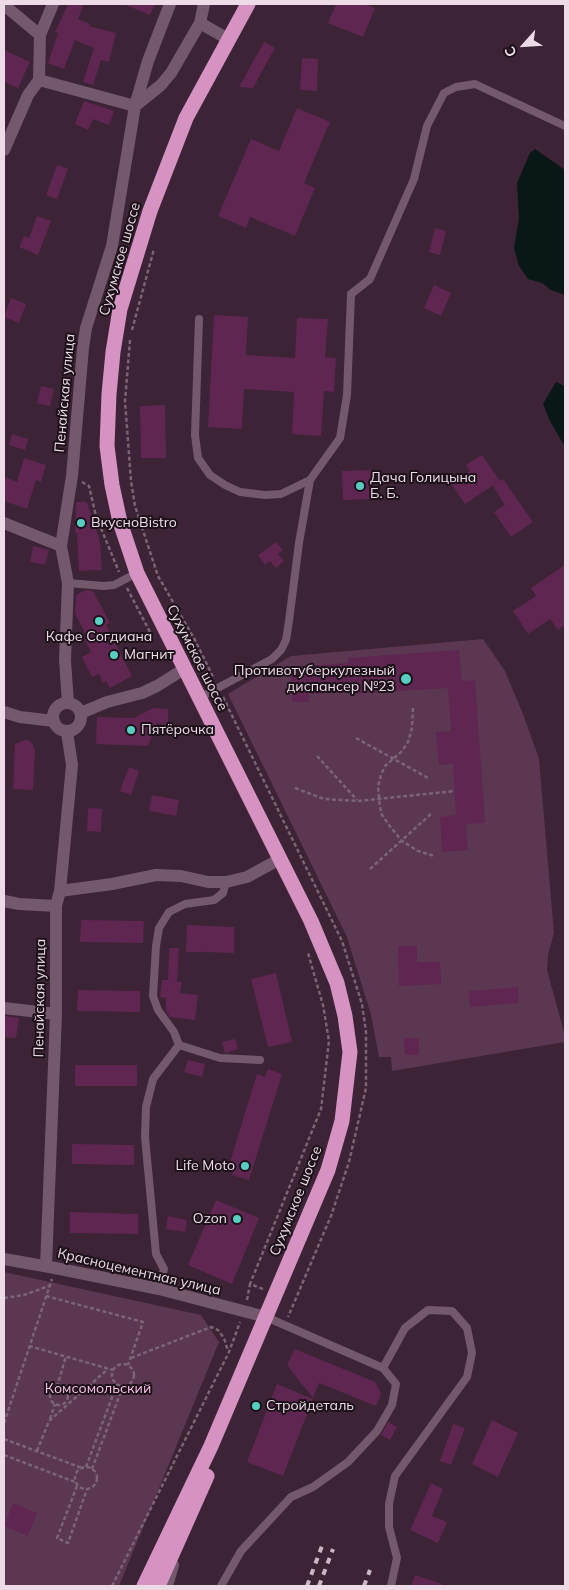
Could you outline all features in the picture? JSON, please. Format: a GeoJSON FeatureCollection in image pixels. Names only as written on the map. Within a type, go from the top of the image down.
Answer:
{"type":"FeatureCollection","features":[{"type":"Feature","properties":{"kind":"highway","name":"Сухумское шоссе"},"geometry":{"type":"LineString","coordinates":[[144,1586],[211,1446],[328,1170],[342,1121],[350,1052],[345,1016],[337,983],[310,921],[137,572],[120,522],[112,486],[107,446],[109,394],[120,309],[150,211],[186,118],[248,4]]}},
{"type":"Feature","properties":{"kind":"highway","name":"Сухумское шоссе"},"geometry":{"type":"LineString","coordinates":[[158,1586],[180,1540],[219,1448],[266,1318]]}},
{"type":"Feature","properties":{"kind":"street"},"geometry":{"type":"LineString","coordinates":[[4,150],[28,95],[39,80],[40,35],[53,4]]}},
{"type":"Feature","properties":{"kind":"street","name":"Пенайская улица"},"geometry":{"type":"LineString","coordinates":[[68,703],[64,660],[68,583],[61,546],[72,476],[86,328],[112,246],[135,106],[148,61],[170,4]]}},
{"type":"Feature","properties":{"kind":"street"},"geometry":{"type":"LineString","coordinates":[[39,80],[135,106],[161,85],[171,73],[200,23],[204,4]]}},
{"type":"Feature","properties":{"kind":"street"},"geometry":{"type":"LineString","coordinates":[[4,5],[40,35]]}},
{"type":"Feature","properties":{"kind":"street"},"geometry":{"type":"LineString","coordinates":[[200,23],[228,39]]}},
{"type":"Feature","properties":{"kind":"street"},"geometry":{"type":"LineString","coordinates":[[4,523],[61,546]]}},
{"type":"Feature","properties":{"kind":"street"},"geometry":{"type":"LineString","coordinates":[[81,713],[107,702],[157,686],[184,670]]}},
{"type":"Feature","properties":{"kind":"street"},"geometry":{"type":"LineString","coordinates":[[68,703],[73,704],[81,713],[82,720],[79,726],[67,732],[61,730],[54,722],[53,715],[56,708],[61,704],[68,703]]}},
{"type":"Feature","properties":{"kind":"street"},"geometry":{"type":"LineString","coordinates":[[4,712],[54,722]]}},
{"type":"Feature","properties":{"kind":"street","name":"Пенайская улица"},"geometry":{"type":"LineString","coordinates":[[51,1267],[56,906],[60,891],[72,765],[72,753],[67,732]]}},
{"type":"Feature","properties":{"kind":"street"},"geometry":{"type":"LineString","coordinates":[[60,891],[112,884],[156,875],[181,876],[208,882],[226,882],[247,877],[280,860]]}},
{"type":"Feature","properties":{"kind":"street"},"geometry":{"type":"LineString","coordinates":[[4,901],[56,906]]}},
{"type":"Feature","properties":{"kind":"street"},"geometry":{"type":"LineString","coordinates":[[4,1008],[56,1014]]}},
{"type":"Feature","properties":{"kind":"street","name":"Красноцементная улица"},"geometry":{"type":"LineString","coordinates":[[4,1259],[159,1290],[266,1318]]}},
{"type":"Feature","properties":{"kind":"street"},"geometry":{"type":"LineString","coordinates":[[167,1586],[180,1540]]}},
{"type":"Feature","properties":{"kind":"lane"},"geometry":{"type":"LineString","coordinates":[[199,698],[272,659],[281,650],[286,640],[299,543],[310,480],[340,438],[347,395],[351,294],[370,279],[414,179],[426,126],[444,93],[456,87],[475,84],[565,126]]}},
{"type":"Feature","properties":{"kind":"lane"},"geometry":{"type":"LineString","coordinates":[[199,319],[195,435],[198,458],[210,475],[240,492],[265,495],[281,494],[310,480]]}},
{"type":"Feature","properties":{"kind":"lane"},"geometry":{"type":"LineString","coordinates":[[68,583],[114,585],[137,572]]}},
{"type":"Feature","properties":{"kind":"lane"},"geometry":{"type":"LineString","coordinates":[[179,1045],[174,1032],[158,1010],[154,996],[156,946],[159,928],[169,912],[185,904],[214,900],[223,893],[226,882]]}},
{"type":"Feature","properties":{"kind":"lane"},"geometry":{"type":"LineString","coordinates":[[179,1045],[220,1058],[260,1060]]}},
{"type":"Feature","properties":{"kind":"lane"},"geometry":{"type":"LineString","coordinates":[[159,1290],[164,1269],[156,1254],[145,1137],[146,1107],[153,1079],[179,1045]]}},
{"type":"Feature","properties":{"kind":"lane"},"geometry":{"type":"LineString","coordinates":[[382,1368],[405,1328],[428,1310],[452,1311],[467,1328],[472,1353],[467,1377],[395,1476],[389,1504],[389,1527],[396,1558],[391,1586]]}},
{"type":"Feature","properties":{"kind":"lane"},"geometry":{"type":"LineString","coordinates":[[221,1586],[241,1551],[291,1497],[313,1487],[348,1462],[377,1431],[392,1405],[396,1384],[382,1368],[266,1318]]}},
{"type":"Feature","properties":{"kind":"path"},"geometry":{"type":"LineString","coordinates":[[72,476],[89,486],[96,516],[123,581],[154,640]]}},
{"type":"Feature","properties":{"kind":"path"},"geometry":{"type":"LineString","coordinates":[[413,708],[412,728],[408,742],[402,751],[385,766],[378,787],[379,799],[382,815],[402,841],[418,851],[434,856]]}},
{"type":"Feature","properties":{"kind":"path"},"geometry":{"type":"LineString","coordinates":[[356,738],[430,779]]}},
{"type":"Feature","properties":{"kind":"path"},"geometry":{"type":"LineString","coordinates":[[317,756],[358,801]]}},
{"type":"Feature","properties":{"kind":"path"},"geometry":{"type":"LineString","coordinates":[[295,788],[324,799],[358,801],[454,791]]}},
{"type":"Feature","properties":{"kind":"path"},"geometry":{"type":"LineString","coordinates":[[370,870],[432,813]]}},
{"type":"Feature","properties":{"kind":"path"},"geometry":{"type":"LineString","coordinates":[[112,1586],[229,1352],[245,1312],[250,1284],[321,1109],[329,1042],[323,1005],[308,953]]}},
{"type":"Feature","properties":{"kind":"path"},"geometry":{"type":"LineString","coordinates":[[4,1423],[46,1296],[51,1267]]}},
{"type":"Feature","properties":{"kind":"path"},"geometry":{"type":"LineString","coordinates":[[250,1284],[294,1303]]}},
{"type":"Feature","properties":{"kind":"path"},"geometry":{"type":"LineString","coordinates":[[4,1298],[24,1295],[49,1286]]}},
{"type":"Feature","properties":{"kind":"path"},"geometry":{"type":"LineString","coordinates":[[46,1296],[143,1322],[128,1365]]}},
{"type":"Feature","properties":{"kind":"path"},"geometry":{"type":"LineString","coordinates":[[131,1358],[211,1327],[218,1330],[224,1338],[229,1352]]}},
{"type":"Feature","properties":{"kind":"path"},"geometry":{"type":"LineString","coordinates":[[29,1346],[113,1370]]}},
{"type":"Feature","properties":{"kind":"path"},"geometry":{"type":"LineString","coordinates":[[57,1387],[66,1356]]}},
{"type":"Feature","properties":{"kind":"path"},"geometry":{"type":"LineString","coordinates":[[120,1364],[128,1365],[133,1369],[134,1377],[129,1384],[123,1386],[117,1384],[113,1378],[113,1370],[120,1364]]}},
{"type":"Feature","properties":{"kind":"path"},"geometry":{"type":"LineString","coordinates":[[49,1421],[108,1369]]}},
{"type":"Feature","properties":{"kind":"path"},"geometry":{"type":"LineString","coordinates":[[86,1467],[117,1384]]}},
{"type":"Feature","properties":{"kind":"path"},"geometry":{"type":"LineString","coordinates":[[92,1469],[123,1386]]}},
{"type":"Feature","properties":{"kind":"path"},"geometry":{"type":"LineString","coordinates":[[57,1387],[65,1390],[67,1398],[62,1404],[55,1404],[51,1400],[51,1390],[57,1387]]}},
{"type":"Feature","properties":{"kind":"path"},"geometry":{"type":"LineString","coordinates":[[37,1451],[55,1404]]}},
{"type":"Feature","properties":{"kind":"path"},"geometry":{"type":"LineString","coordinates":[[4,1439],[82,1468]]}},
{"type":"Feature","properties":{"kind":"path"},"geometry":{"type":"LineString","coordinates":[[4,1455],[75,1482],[78,1486],[87,1489]]}},
{"type":"Feature","properties":{"kind":"path"},"geometry":{"type":"LineString","coordinates":[[75,1482],[76,1474],[82,1468],[92,1469],[96,1474],[96,1481],[93,1486],[87,1489],[68,1542],[57,1538],[78,1486]]}},
{"type":"Feature","properties":{"kind":"green space"},"geometry":{"type":"Polygon","coordinates":[[[483,639],[505,671],[539,759],[554,933],[548,955],[547,970],[565,1042],[392,1071],[391,1057],[379,1057],[371,1015],[347,937],[228,694],[291,656],[483,639]]]}},
{"type":"Feature","properties":{"kind":"green space","name":"Комсомольский"},"geometry":{"type":"Polygon","coordinates":[[[4,1272],[201,1315],[219,1342],[119,1586],[4,1586],[4,1272]]]}},
{"type":"Feature","properties":{"kind":"shaded area"},"geometry":{"type":"Polygon","coordinates":[[[535,149],[565,170],[565,295],[551,290],[542,283],[528,279],[519,266],[514,248],[519,218],[517,183],[530,153],[535,149]]]}},
{"type":"Feature","properties":{"kind":"shaded area"},"geometry":{"type":"Polygon","coordinates":[[[556,382],[565,386],[565,447],[550,421],[543,404],[556,382]]]}},
{"type":"Feature","properties":{"kind":"building"},"geometry":{"type":"Polygon","coordinates":[[[68,4],[84,4],[78,19],[90,24],[89,26],[116,33],[109,62],[101,60],[93,85],[83,82],[94,48],[75,40],[64,69],[48,63],[58,33],[55,32],[68,4]]]}},
{"type":"Feature","properties":{"kind":"building"},"geometry":{"type":"Polygon","coordinates":[[[123,4],[155,4],[150,15],[123,4]]]}},
{"type":"Feature","properties":{"kind":"building"},"geometry":{"type":"Polygon","coordinates":[[[336,4],[365,4],[375,8],[363,37],[328,23],[336,4]]]}},
{"type":"Feature","properties":{"kind":"building"},"geometry":{"type":"Polygon","coordinates":[[[264,42],[275,48],[253,88],[239,87],[264,42]]]}},
{"type":"Feature","properties":{"kind":"building"},"geometry":{"type":"Polygon","coordinates":[[[4,50],[30,62],[18,88],[4,82],[4,50]]]}},
{"type":"Feature","properties":{"kind":"building"},"geometry":{"type":"Polygon","coordinates":[[[302,58],[318,59],[317,91],[300,90],[302,58]]]}},
{"type":"Feature","properties":{"kind":"building"},"geometry":{"type":"Polygon","coordinates":[[[84,101],[114,111],[109,125],[93,119],[88,130],[75,124],[84,101]]]}},
{"type":"Feature","properties":{"kind":"building"},"geometry":{"type":"Polygon","coordinates":[[[297,108],[330,122],[304,183],[315,188],[295,236],[250,217],[246,228],[218,216],[251,139],[279,151],[297,108]]]}},
{"type":"Feature","properties":{"kind":"building"},"geometry":{"type":"Polygon","coordinates":[[[57,165],[68,169],[57,199],[46,195],[57,165]]]}},
{"type":"Feature","properties":{"kind":"building"},"geometry":{"type":"Polygon","coordinates":[[[37,216],[51,221],[38,255],[19,247],[24,236],[29,238],[37,216]]]}},
{"type":"Feature","properties":{"kind":"building"},"geometry":{"type":"Polygon","coordinates":[[[435,228],[446,231],[440,255],[429,252],[435,228]]]}},
{"type":"Feature","properties":{"kind":"building"},"geometry":{"type":"Polygon","coordinates":[[[434,285],[451,293],[441,316],[424,308],[434,285]]]}},
{"type":"Feature","properties":{"kind":"building"},"geometry":{"type":"Polygon","coordinates":[[[11,298],[26,304],[19,323],[4,317],[11,298]]]}},
{"type":"Feature","properties":{"kind":"building"},"geometry":{"type":"Polygon","coordinates":[[[214,315],[248,317],[246,355],[295,358],[297,318],[328,319],[325,357],[336,358],[334,392],[324,391],[321,436],[292,434],[294,392],[244,389],[242,429],[208,427],[214,315]]]}},
{"type":"Feature","properties":{"kind":"building"},"geometry":{"type":"Polygon","coordinates":[[[41,386],[54,389],[50,406],[37,403],[41,386]]]}},
{"type":"Feature","properties":{"kind":"building"},"geometry":{"type":"Polygon","coordinates":[[[165,405],[166,458],[141,458],[140,406],[165,405]]]}},
{"type":"Feature","properties":{"kind":"building"},"geometry":{"type":"Polygon","coordinates":[[[12,434],[28,439],[25,450],[9,445],[12,434]]]}},
{"type":"Feature","properties":{"kind":"building"},"geometry":{"type":"Polygon","coordinates":[[[482,455],[500,481],[465,504],[451,483],[470,471],[466,465],[482,455]]]}},
{"type":"Feature","properties":{"kind":"building"},"geometry":{"type":"Polygon","coordinates":[[[24,458],[46,465],[41,482],[36,480],[27,509],[4,501],[4,477],[17,482],[24,458]]]}},
{"type":"Feature","properties":{"kind":"building"},"geometry":{"type":"Polygon","coordinates":[[[372,470],[373,499],[343,500],[342,471],[372,470]]]}},
{"type":"Feature","properties":{"kind":"building"},"geometry":{"type":"Polygon","coordinates":[[[503,479],[533,522],[511,537],[494,512],[505,505],[493,486],[503,479]]]}},
{"type":"Feature","properties":{"kind":"building"},"geometry":{"type":"Polygon","coordinates":[[[76,502],[87,502],[100,541],[102,570],[79,571],[77,533],[75,533],[76,502]]]}},
{"type":"Feature","properties":{"kind":"building"},"geometry":{"type":"Polygon","coordinates":[[[276,542],[283,550],[278,554],[284,561],[276,568],[270,561],[265,565],[258,555],[276,542]]]}},
{"type":"Feature","properties":{"kind":"building"},"geometry":{"type":"Polygon","coordinates":[[[33,546],[49,550],[45,565],[30,562],[33,546]]]}},
{"type":"Feature","properties":{"kind":"building"},"geometry":{"type":"Polygon","coordinates":[[[565,565],[565,625],[558,630],[550,619],[528,634],[513,611],[536,596],[531,588],[565,565]]]}},
{"type":"Feature","properties":{"kind":"building"},"geometry":{"type":"Polygon","coordinates":[[[85,590],[93,591],[110,623],[106,625],[132,676],[110,688],[106,681],[103,683],[99,674],[92,677],[82,657],[91,652],[84,639],[87,637],[75,613],[76,595],[85,590]]]}},
{"type":"Feature","properties":{"kind":"building"},"geometry":{"type":"Polygon","coordinates":[[[459,650],[462,681],[475,680],[485,823],[466,824],[468,850],[442,852],[440,817],[456,815],[453,764],[439,765],[436,732],[451,731],[448,688],[350,694],[350,692],[308,694],[309,702],[292,702],[290,667],[348,663],[348,658],[459,650]]]}},
{"type":"Feature","properties":{"kind":"building"},"geometry":{"type":"Polygon","coordinates":[[[153,708],[168,709],[168,726],[157,723],[148,746],[96,744],[97,717],[134,718],[153,708]]]}},
{"type":"Feature","properties":{"kind":"building"},"geometry":{"type":"Polygon","coordinates":[[[25,740],[30,741],[35,751],[33,790],[13,789],[15,744],[25,740]]]}},
{"type":"Feature","properties":{"kind":"building"},"geometry":{"type":"Polygon","coordinates":[[[129,767],[139,771],[131,795],[120,791],[129,767]]]}},
{"type":"Feature","properties":{"kind":"building"},"geometry":{"type":"Polygon","coordinates":[[[152,795],[179,800],[176,816],[149,811],[152,795]]]}},
{"type":"Feature","properties":{"kind":"building"},"geometry":{"type":"Polygon","coordinates":[[[88,808],[102,809],[101,832],[87,831],[88,808]]]}},
{"type":"Feature","properties":{"kind":"building"},"geometry":{"type":"Polygon","coordinates":[[[81,920],[144,921],[143,943],[80,942],[81,920]]]}},
{"type":"Feature","properties":{"kind":"building"},"geometry":{"type":"Polygon","coordinates":[[[187,925],[234,927],[234,953],[203,952],[203,949],[202,952],[186,952],[187,925]]]}},
{"type":"Feature","properties":{"kind":"building"},"geometry":{"type":"Polygon","coordinates":[[[398,946],[417,946],[417,962],[440,962],[441,984],[399,986],[398,946]]]}},
{"type":"Feature","properties":{"kind":"building"},"geometry":{"type":"Polygon","coordinates":[[[169,948],[179,948],[177,982],[182,982],[180,993],[198,995],[195,1020],[170,1017],[166,1011],[166,998],[160,997],[162,980],[168,980],[169,948]]]}},
{"type":"Feature","properties":{"kind":"building"},"geometry":{"type":"Polygon","coordinates":[[[276,973],[292,1042],[268,1047],[251,979],[276,973]]]}},
{"type":"Feature","properties":{"kind":"building"},"geometry":{"type":"Polygon","coordinates":[[[518,987],[519,1003],[470,1007],[469,991],[518,987]]]}},
{"type":"Feature","properties":{"kind":"building"},"geometry":{"type":"Polygon","coordinates":[[[78,990],[140,991],[140,1012],[77,1011],[78,990]]]}},
{"type":"Feature","properties":{"kind":"building"},"geometry":{"type":"Polygon","coordinates":[[[4,1016],[19,1018],[16,1038],[4,1037],[4,1016]]]}},
{"type":"Feature","properties":{"kind":"building"},"geometry":{"type":"Polygon","coordinates":[[[404,1038],[419,1038],[419,1055],[405,1055],[404,1038]]]}},
{"type":"Feature","properties":{"kind":"building"},"geometry":{"type":"Polygon","coordinates":[[[235,1039],[238,1049],[225,1053],[222,1042],[235,1039]]]}},
{"type":"Feature","properties":{"kind":"building"},"geometry":{"type":"Polygon","coordinates":[[[188,1060],[205,1064],[202,1077],[184,1072],[188,1060]]]}},
{"type":"Feature","properties":{"kind":"building"},"geometry":{"type":"Polygon","coordinates":[[[75,1065],[137,1065],[137,1086],[75,1086],[75,1065]]]}},
{"type":"Feature","properties":{"kind":"building"},"geometry":{"type":"Polygon","coordinates":[[[268,1069],[282,1074],[249,1180],[232,1175],[235,1164],[230,1162],[257,1074],[265,1077],[268,1069]]]}},
{"type":"Feature","properties":{"kind":"building"},"geometry":{"type":"Polygon","coordinates":[[[72,1144],[134,1145],[134,1165],[72,1164],[72,1144]]]}},
{"type":"Feature","properties":{"kind":"building"},"geometry":{"type":"Polygon","coordinates":[[[216,1200],[259,1218],[232,1284],[188,1265],[216,1200]]]}},
{"type":"Feature","properties":{"kind":"building"},"geometry":{"type":"Polygon","coordinates":[[[70,1212],[138,1214],[138,1234],[70,1233],[70,1212]]]}},
{"type":"Feature","properties":{"kind":"building"},"geometry":{"type":"Polygon","coordinates":[[[168,1216],[187,1220],[185,1232],[166,1229],[168,1216]]]}},
{"type":"Feature","properties":{"kind":"building"},"geometry":{"type":"Polygon","coordinates":[[[295,1349],[375,1382],[381,1394],[376,1406],[319,1383],[313,1398],[287,1365],[295,1349]]]}},
{"type":"Feature","properties":{"kind":"building"},"geometry":{"type":"Polygon","coordinates":[[[277,1384],[313,1399],[283,1476],[247,1462],[277,1384]]]}},
{"type":"Feature","properties":{"kind":"building"},"geometry":{"type":"Polygon","coordinates":[[[492,1420],[518,1433],[498,1477],[472,1464],[492,1420]]]}},
{"type":"Feature","properties":{"kind":"building"},"geometry":{"type":"Polygon","coordinates":[[[388,1422],[397,1427],[390,1440],[381,1435],[388,1422]]]}},
{"type":"Feature","properties":{"kind":"building"},"geometry":{"type":"Polygon","coordinates":[[[453,1424],[465,1428],[451,1465],[440,1461],[453,1424]]]}},
{"type":"Feature","properties":{"kind":"building"},"geometry":{"type":"Polygon","coordinates":[[[431,1483],[443,1489],[432,1516],[447,1522],[438,1543],[410,1530],[431,1483]]]}},
{"type":"Feature","properties":{"kind":"building"},"geometry":{"type":"Polygon","coordinates":[[[13,1503],[37,1513],[28,1536],[4,1526],[13,1503]]]}},
{"type":"Feature","properties":{"kind":"building"},"geometry":{"type":"Polygon","coordinates":[[[415,1575],[442,1584],[442,1586],[411,1586],[415,1575]]]}},
{"type":"Feature","properties":{"kind":"railway"},"geometry":{"type":"LineString","coordinates":[[307,1586],[322,1546]]}},
{"type":"Feature","properties":{"kind":"railway"},"geometry":{"type":"LineString","coordinates":[[319,1586],[333,1549]]}},
{"type":"Feature","properties":{"kind":"railway"},"geometry":{"type":"LineString","coordinates":[[364,1586],[370,1570]]}},
{"type":"Feature","properties":{"kind":"place","name":"Дача Голицына Б. Б."},"geometry":{"type":"Point","coordinates":[360,486]}},
{"type":"Feature","properties":{"kind":"place","name":"ВкусноBistro"},"geometry":{"type":"Point","coordinates":[81,523]}},
{"type":"Feature","properties":{"kind":"place","name":"Кафе Согдиана"},"geometry":{"type":"Point","coordinates":[99,621]}},
{"type":"Feature","properties":{"kind":"place","name":"Магнит"},"geometry":{"type":"Point","coordinates":[114,655]}},
{"type":"Feature","properties":{"kind":"place","name":"Противотуберкулезный диспансер №23"},"geometry":{"type":"Point","coordinates":[406,679]}},
{"type":"Feature","properties":{"kind":"place","name":"Пятёрочка"},"geometry":{"type":"Point","coordinates":[131,730]}},
{"type":"Feature","properties":{"kind":"place","name":"Life Moto"},"geometry":{"type":"Point","coordinates":[245,1166]}},
{"type":"Feature","properties":{"kind":"place","name":"Ozon"},"geometry":{"type":"Point","coordinates":[237,1219]}},
{"type":"Feature","properties":{"kind":"place","name":"Стройдеталь"},"geometry":{"type":"Point","coordinates":[256,1406]}}]}
